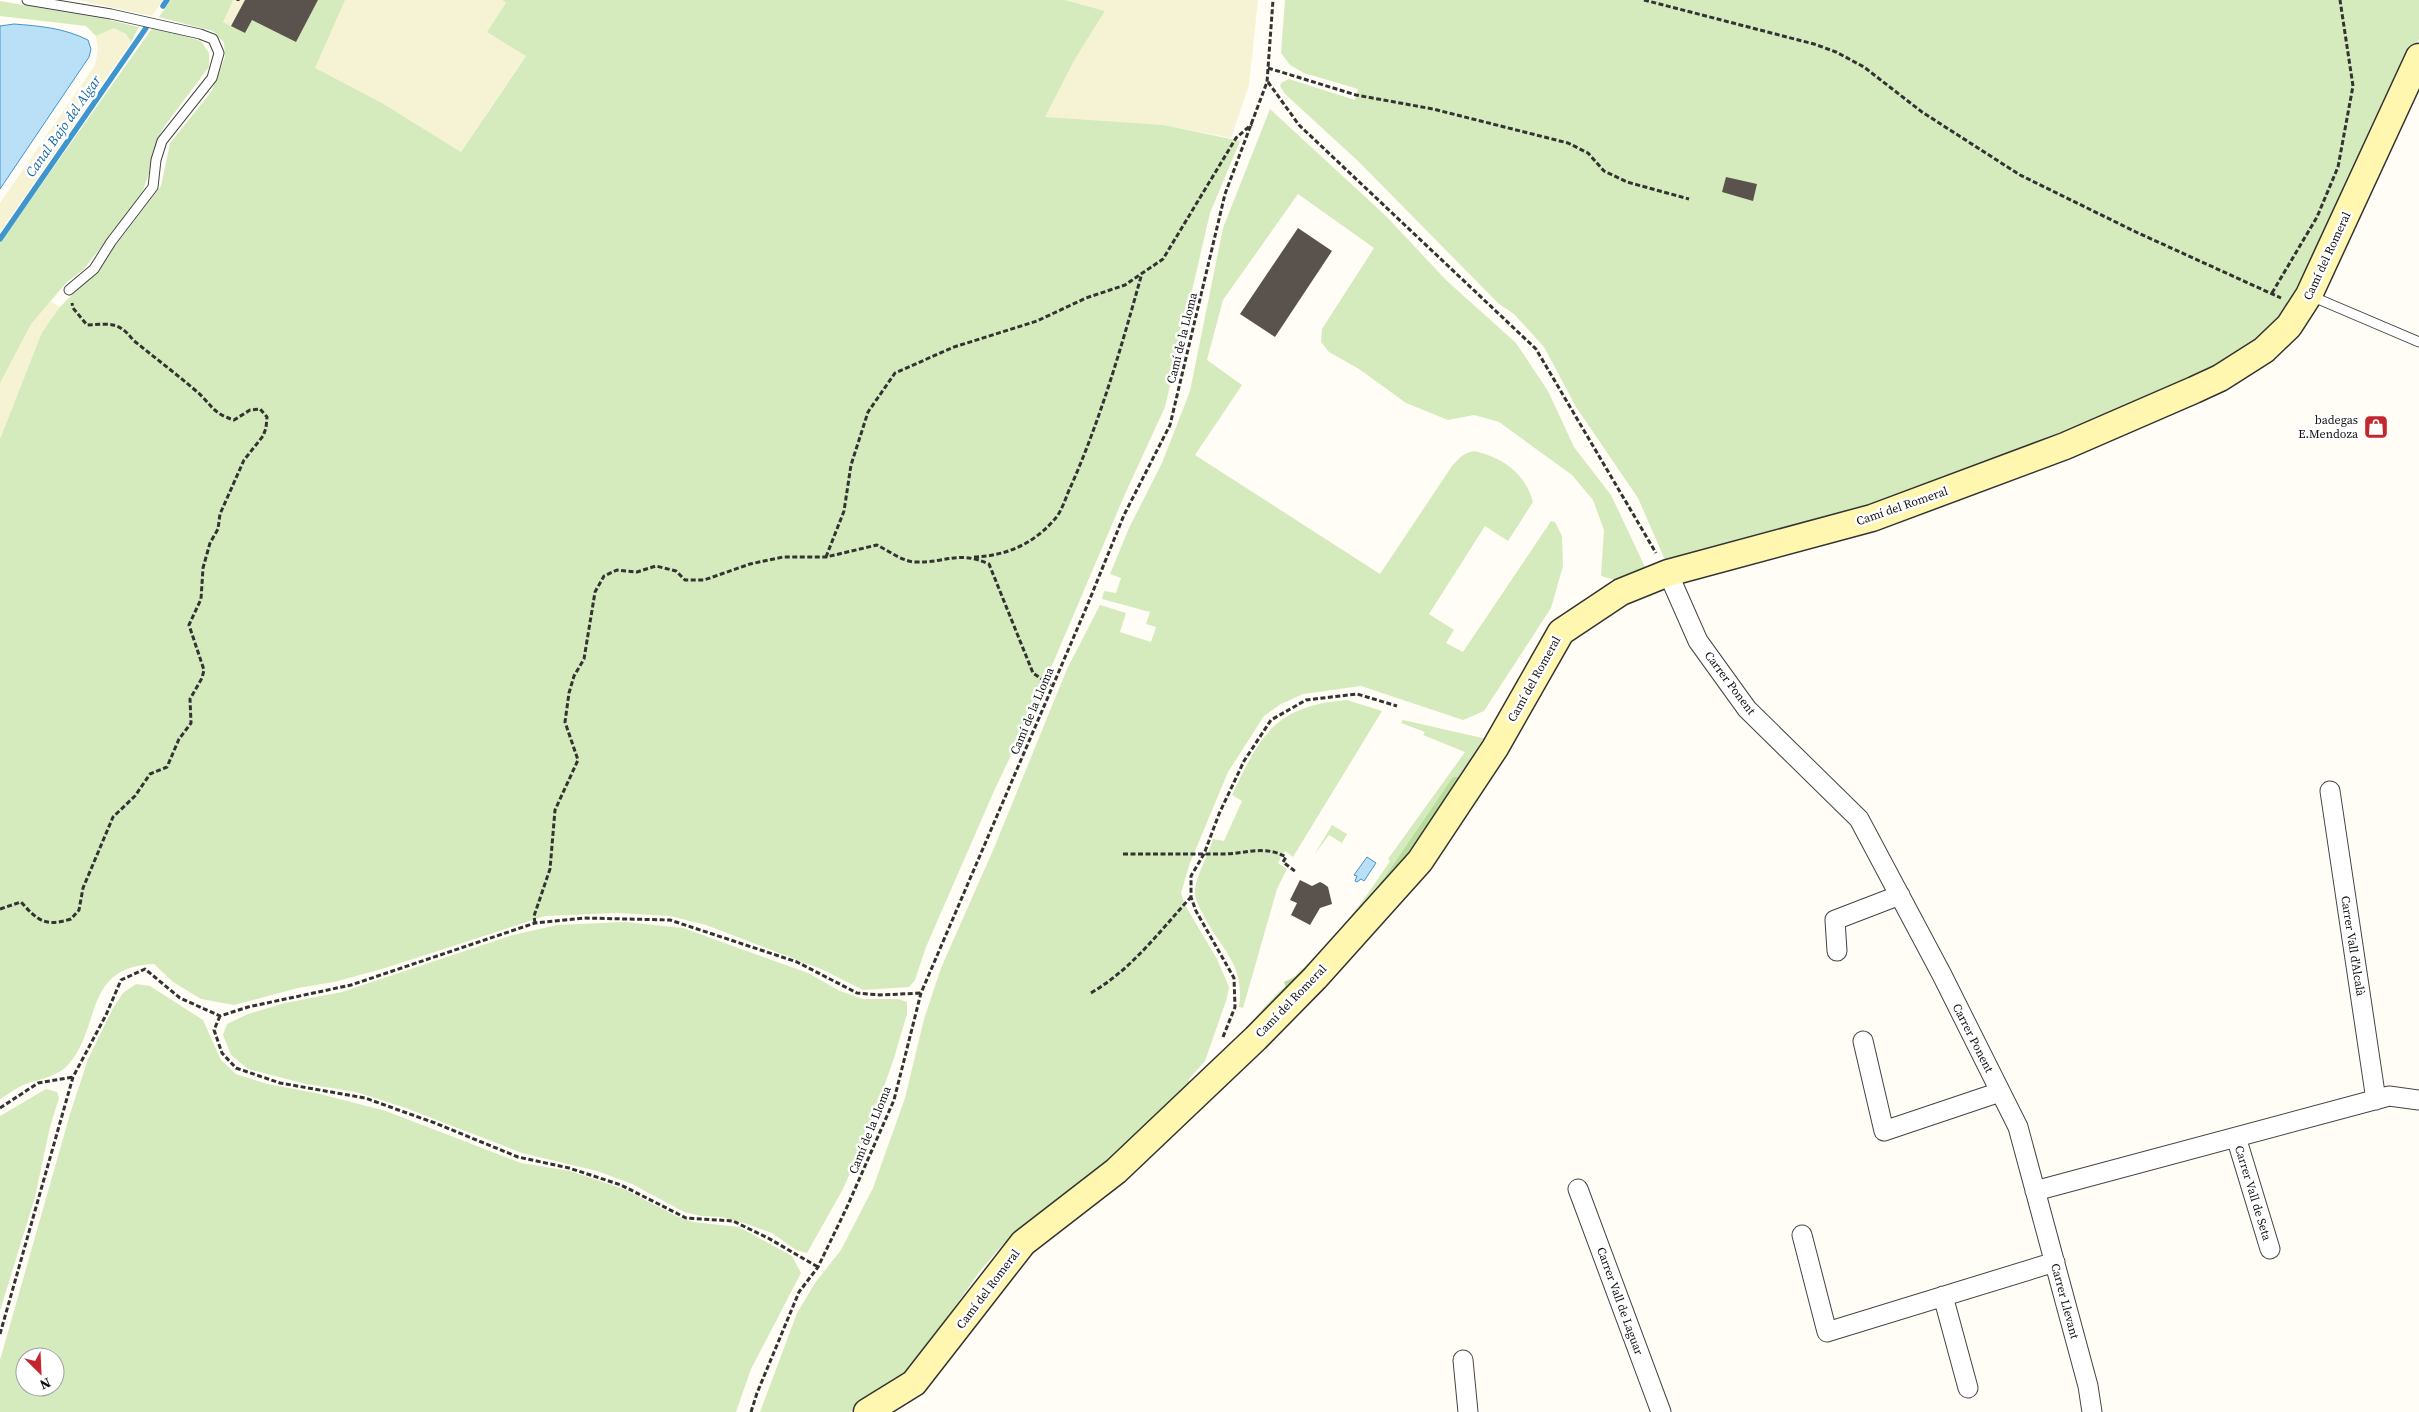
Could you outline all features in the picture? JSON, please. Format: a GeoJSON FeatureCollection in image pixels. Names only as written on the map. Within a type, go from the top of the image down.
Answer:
{"type":"FeatureCollection","features":[{"type":"Feature","properties":{"kind":"street","name":"Camí del Romeral"},"geometry":{"type":"LineString","coordinates":[[867,1412],[914,1383],[1023,1243],[1116,1171],[1224,1068],[1314,978],[1420,861],[1496,748],[1561,632],[1621,592],[1668,573],[1872,518],[2065,446],[2220,378],[2264,350],[2289,326],[2306,302],[2419,57]]}},
{"type":"Feature","properties":{"kind":"street","name":"Carrer Ponent"},"geometry":{"type":"LineString","coordinates":[[1668,573],[1698,641],[1747,709],[1860,819],[2018,1128],[2036,1191]]}},
{"type":"Feature","properties":{"kind":"street","name":"Carrer Vall d'Alcalà"},"geometry":{"type":"LineString","coordinates":[[2330,791],[2376,1100]]}},
{"type":"Feature","properties":{"kind":"street"},"geometry":{"type":"LineString","coordinates":[[1837,950],[1835,920],[1900,895]]}},
{"type":"Feature","properties":{"kind":"street"},"geometry":{"type":"LineString","coordinates":[[1863,1041],[1884,1130],[2000,1092]]}},
{"type":"Feature","properties":{"kind":"street"},"geometry":{"type":"LineString","coordinates":[[2036,1191],[2389,1096],[2419,1100]]}},
{"type":"Feature","properties":{"kind":"street","name":"Carrer Vall de Seta"},"geometry":{"type":"LineString","coordinates":[[2236,1137],[2270,1249]]}},
{"type":"Feature","properties":{"kind":"street","name":"Carrer Vall de Laguar"},"geometry":{"type":"LineString","coordinates":[[1578,1190],[1661,1412]]}},
{"type":"Feature","properties":{"kind":"street","name":"Carrer Llevant"},"geometry":{"type":"LineString","coordinates":[[2036,1191],[2088,1386],[2092,1412]]}},
{"type":"Feature","properties":{"kind":"street"},"geometry":{"type":"LineString","coordinates":[[1802,1235],[1827,1332],[2055,1262]]}},
{"type":"Feature","properties":{"kind":"street"},"geometry":{"type":"LineString","coordinates":[[1943,1296],[1968,1388]]}},
{"type":"Feature","properties":{"kind":"street"},"geometry":{"type":"LineString","coordinates":[[1463,1360],[1468,1412]]}},
{"type":"Feature","properties":{"kind":"lane"},"geometry":{"type":"LineString","coordinates":[[27,0],[111,14],[200,34],[213,39],[219,53],[212,78],[162,141],[156,160],[153,187],[111,242],[94,269],[69,290]]}},
{"type":"Feature","properties":{"kind":"lane"},"geometry":{"type":"LineString","coordinates":[[2306,302],[2419,342]]}},
{"type":"Feature","properties":{"kind":"path","name":"Camí de la Lloma"},"geometry":{"type":"LineString","coordinates":[[751,1412],[799,1292],[818,1267],[847,1207],[894,1100],[921,993],[1124,515],[1170,425],[1225,194],[1267,82],[1273,0]]}},
{"type":"Feature","properties":{"kind":"path"},"geometry":{"type":"LineString","coordinates":[[1644,0],[1814,44],[1836,52],[1864,67],[1922,112],[2020,175],[2136,232],[2272,294],[2306,302]]}},
{"type":"Feature","properties":{"kind":"path"},"geometry":{"type":"LineString","coordinates":[[2272,294],[2317,217],[2338,167],[2353,86],[2340,0]]}},
{"type":"Feature","properties":{"kind":"path"},"geometry":{"type":"LineString","coordinates":[[1268,68],[1356,95],[1433,109],[1568,142],[1588,154],[1604,171],[1612,175],[1628,182],[1689,199]]}},
{"type":"Feature","properties":{"kind":"path"},"geometry":{"type":"LineString","coordinates":[[1267,82],[1299,125],[1536,349],[1668,573]]}},
{"type":"Feature","properties":{"kind":"path"},"geometry":{"type":"LineString","coordinates":[[826,557],[844,511],[851,466],[868,412],[895,373],[954,347],[1038,321],[1086,298],[1125,285],[1163,259],[1236,138],[1252,124]]}},
{"type":"Feature","properties":{"kind":"path"},"geometry":{"type":"LineString","coordinates":[[535,923],[534,916],[550,869],[555,810],[578,760],[565,722],[569,693],[574,676],[584,659],[595,592],[604,576],[617,570],[637,572],[656,566],[676,571],[685,580],[704,580],[750,564],[784,557],[826,557],[877,545],[908,561],[917,562],[954,556],[996,557],[1028,542],[1056,519],[1084,456],[1124,337],[1142,273]]}},
{"type":"Feature","properties":{"kind":"path"},"geometry":{"type":"LineString","coordinates":[[0,909],[21,902],[32,914],[47,923],[71,919],[79,910],[83,888],[113,817],[135,796],[150,774],[167,767],[179,739],[191,723],[190,699],[202,678],[204,670],[189,625],[201,599],[202,568],[207,549],[218,529],[220,514],[244,460],[263,436],[266,428],[267,417],[260,409],[250,410],[234,420],[222,417],[213,411],[201,395],[117,324],[86,325],[73,308],[69,290]]}},
{"type":"Feature","properties":{"kind":"path"},"geometry":{"type":"LineString","coordinates":[[974,557],[989,564],[1033,673],[1052,686]]}},
{"type":"Feature","properties":{"kind":"path"},"geometry":{"type":"LineString","coordinates":[[1224,1068],[1222,1045],[1224,1033],[1235,1006],[1234,978],[1210,938],[1191,897],[1191,876],[1204,854],[1219,814],[1244,761],[1271,720],[1306,700],[1357,694],[1397,706]]}},
{"type":"Feature","properties":{"kind":"path"},"geometry":{"type":"LineString","coordinates":[[1123,854],[1221,855],[1259,849],[1273,851],[1286,857],[1283,862],[1296,872]]}},
{"type":"Feature","properties":{"kind":"path"},"geometry":{"type":"LineString","coordinates":[[1091,994],[1109,983],[1133,963],[1191,897]]}},
{"type":"Feature","properties":{"kind":"path"},"geometry":{"type":"LineString","coordinates":[[0,1334],[73,1077],[106,1015],[121,980],[145,969],[180,998],[220,1016],[266,1003],[351,985],[535,923],[584,918],[670,920],[797,962],[857,993],[880,995],[921,993]]}},
{"type":"Feature","properties":{"kind":"path"},"geometry":{"type":"LineString","coordinates":[[220,1016],[214,1030],[222,1053],[236,1068],[280,1083],[365,1098],[435,1123],[518,1157],[570,1168],[621,1184],[686,1218],[733,1221],[818,1267]]}},
{"type":"Feature","properties":{"kind":"path"},"geometry":{"type":"LineString","coordinates":[[0,1108],[38,1083],[73,1077]]}},
{"type":"Feature","properties":{"kind":"shaded area"},"geometry":{"type":"Polygon","coordinates":[[[77,0],[163,0],[152,16],[77,0]]]}},
{"type":"Feature","properties":{"kind":"shaded area"},"geometry":{"type":"Polygon","coordinates":[[[171,0],[563,0],[461,152],[382,103],[223,22],[213,31],[159,17],[171,0]]]}},
{"type":"Feature","properties":{"kind":"shaded area"},"geometry":{"type":"Polygon","coordinates":[[[1065,0],[1258,0],[1249,85],[1231,138],[1164,125],[1044,118],[1075,59],[1105,11],[1065,0]]]}},
{"type":"Feature","properties":{"kind":"shaded area"},"geometry":{"type":"Polygon","coordinates":[[[114,27],[126,34],[131,42],[0,232],[0,203],[95,65],[98,50],[96,36],[114,27]]]}},
{"type":"Feature","properties":{"kind":"shaded area"},"geometry":{"type":"Polygon","coordinates":[[[0,272],[60,307],[42,332],[0,439],[0,272]]]}},
{"type":"Feature","properties":{"kind":"green space"},"geometry":{"type":"Polygon","coordinates":[[[171,0],[233,0],[223,22],[245,33],[262,0],[275,31],[296,42],[318,0],[345,0],[315,68],[382,103],[461,152],[526,56],[487,32],[506,3],[503,0],[1065,0],[1105,11],[1075,59],[1045,117],[1164,125],[1240,141],[1210,213],[1165,407],[1125,494],[1036,703],[994,791],[926,947],[915,980],[909,987],[863,990],[821,969],[706,925],[670,916],[617,913],[545,916],[382,969],[234,1005],[201,999],[173,982],[154,964],[131,968],[115,976],[104,988],[96,1002],[77,1052],[66,1067],[51,1076],[23,1085],[0,1099],[0,439],[42,332],[60,307],[97,270],[161,186],[170,143],[211,92],[225,57],[224,43],[213,31],[159,17],[171,0]]]}},
{"type":"Feature","properties":{"kind":"green space"},"geometry":{"type":"Polygon","coordinates":[[[1285,0],[2419,0],[2419,39],[2299,295],[2258,342],[2203,373],[2197,374],[2204,375],[1884,503],[1672,566],[1665,560],[1638,498],[1576,407],[1544,347],[1514,314],[1499,304],[1358,161],[1285,94],[1280,86],[1281,83],[1289,79],[1355,100],[1358,89],[1304,73],[1290,65],[1281,53],[1285,0]]]}},
{"type":"Feature","properties":{"kind":"green space"},"geometry":{"type":"Polygon","coordinates":[[[0,1],[105,19],[139,27],[131,42],[126,34],[114,28],[96,36],[86,26],[0,16],[0,1]]]}},
{"type":"Feature","properties":{"kind":"green space"},"geometry":{"type":"Polygon","coordinates":[[[153,27],[201,41],[209,53],[209,67],[163,128],[153,151],[149,173],[141,196],[84,269],[66,283],[31,324],[0,383],[0,243],[153,27]]]}},
{"type":"Feature","properties":{"kind":"green space"},"geometry":{"type":"Polygon","coordinates":[[[1270,109],[1386,216],[1446,280],[1516,343],[1548,391],[1574,447],[1611,495],[1646,569],[1618,581],[1601,576],[1604,530],[1593,500],[1572,475],[1499,422],[1474,415],[1448,420],[1406,403],[1359,369],[1329,352],[1321,342],[1322,329],[1374,248],[1298,194],[1223,300],[1207,360],[1242,385],[1195,455],[1380,574],[1458,459],[1474,451],[1494,457],[1509,466],[1521,478],[1533,502],[1508,541],[1485,526],[1429,614],[1454,630],[1446,643],[1463,652],[1551,521],[1555,522],[1562,536],[1563,566],[1551,608],[1484,711],[1463,720],[1361,686],[1303,694],[1281,704],[1264,716],[1228,772],[1190,863],[1181,893],[1185,905],[1217,959],[1229,987],[1205,1061],[1188,1080],[1193,1083],[1131,1142],[1004,1243],[980,1271],[940,1328],[898,1380],[850,1412],[760,1412],[797,1313],[815,1283],[841,1250],[873,1188],[905,1098],[924,1019],[941,968],[994,848],[1067,669],[1100,605],[1126,613],[1120,632],[1151,642],[1156,627],[1146,624],[1150,612],[1102,599],[1104,591],[1116,593],[1121,578],[1110,574],[1129,528],[1162,463],[1190,391],[1223,228],[1270,109]]]}},
{"type":"Feature","properties":{"kind":"green space"},"geometry":{"type":"Polygon","coordinates":[[[1347,700],[1382,711],[1293,857],[1285,851],[1278,863],[1287,869],[1277,889],[1243,1008],[1239,1007],[1240,993],[1236,970],[1206,920],[1197,901],[1195,888],[1199,874],[1213,839],[1224,841],[1242,801],[1232,795],[1252,755],[1273,727],[1303,709],[1323,703],[1347,700]]]}},
{"type":"Feature","properties":{"kind":"green space"},"geometry":{"type":"Polygon","coordinates":[[[1403,720],[1491,740],[1419,852],[1257,1020],[1255,1018],[1263,1008],[1325,946],[1351,916],[1390,861],[1388,859],[1465,752],[1423,735],[1425,732],[1401,723],[1403,720]]]}},
{"type":"Feature","properties":{"kind":"green space"},"geometry":{"type":"Polygon","coordinates":[[[1453,777],[1460,777],[1462,782],[1418,846],[1288,992],[1284,982],[1295,977],[1311,963],[1353,918],[1385,877],[1453,777]]]}},
{"type":"Feature","properties":{"kind":"green space"},"geometry":{"type":"Polygon","coordinates":[[[1332,825],[1347,834],[1342,843],[1329,835],[1314,855],[1332,825]]]}},
{"type":"Feature","properties":{"kind":"green space"},"geometry":{"type":"Polygon","coordinates":[[[625,922],[683,928],[808,973],[840,991],[863,999],[898,999],[907,1002],[907,1014],[894,1058],[866,1138],[843,1189],[807,1253],[796,1250],[772,1233],[721,1217],[701,1216],[684,1212],[632,1184],[597,1171],[522,1153],[403,1107],[356,1092],[306,1084],[248,1069],[231,1055],[223,1035],[227,1024],[248,1014],[285,1003],[342,992],[513,935],[557,925],[625,922]]]}},
{"type":"Feature","properties":{"kind":"green space"},"geometry":{"type":"Polygon","coordinates":[[[136,984],[150,986],[203,1020],[221,1060],[236,1074],[267,1084],[316,1093],[386,1111],[521,1163],[570,1171],[624,1189],[676,1216],[693,1222],[739,1227],[792,1256],[801,1273],[751,1369],[736,1412],[0,1412],[0,1360],[70,1114],[88,1059],[113,1008],[123,993],[136,984]]]}},
{"type":"Feature","properties":{"kind":"green space"},"geometry":{"type":"Polygon","coordinates":[[[46,1089],[57,1092],[59,1098],[50,1127],[35,1197],[0,1311],[0,1116],[46,1089]]]}},
{"type":"Feature","properties":{"kind":"water"},"geometry":{"type":"Polygon","coordinates":[[[14,24],[61,30],[88,40],[91,49],[89,57],[0,189],[0,26],[14,24]]]}},
{"type":"Feature","properties":{"kind":"water"},"geometry":{"type":"Polygon","coordinates":[[[1367,857],[1376,863],[1364,881],[1361,879],[1357,882],[1355,881],[1357,876],[1354,875],[1367,857]]]}},
{"type":"Feature","properties":{"kind":"building"},"geometry":{"type":"Polygon","coordinates":[[[245,0],[318,0],[296,42],[252,20],[245,33],[231,26],[245,0]]]}},
{"type":"Feature","properties":{"kind":"building"},"geometry":{"type":"Polygon","coordinates":[[[1726,177],[1757,184],[1753,201],[1722,192],[1726,177]]]}},
{"type":"Feature","properties":{"kind":"building"},"geometry":{"type":"Polygon","coordinates":[[[1298,228],[1332,251],[1275,337],[1240,314],[1298,228]]]}},
{"type":"Feature","properties":{"kind":"building"},"geometry":{"type":"Polygon","coordinates":[[[1300,880],[1312,886],[1320,882],[1328,887],[1332,904],[1320,908],[1310,925],[1291,915],[1297,903],[1290,900],[1300,880]]]}},
{"type":"Feature","properties":{"kind":"waterway","name":"Canal Bajo del Algar"},"geometry":{"type":"LineString","coordinates":[[163,6],[167,0]]}},
{"type":"Feature","properties":{"kind":"waterway","name":"Canal Bajo del Algar"},"geometry":{"type":"LineString","coordinates":[[0,239],[146,28]]}},
{"type":"Feature","properties":{"kind":"place","name":"badegas E.Mendoza"},"geometry":{"type":"Point","coordinates":[2376,427]}}]}
